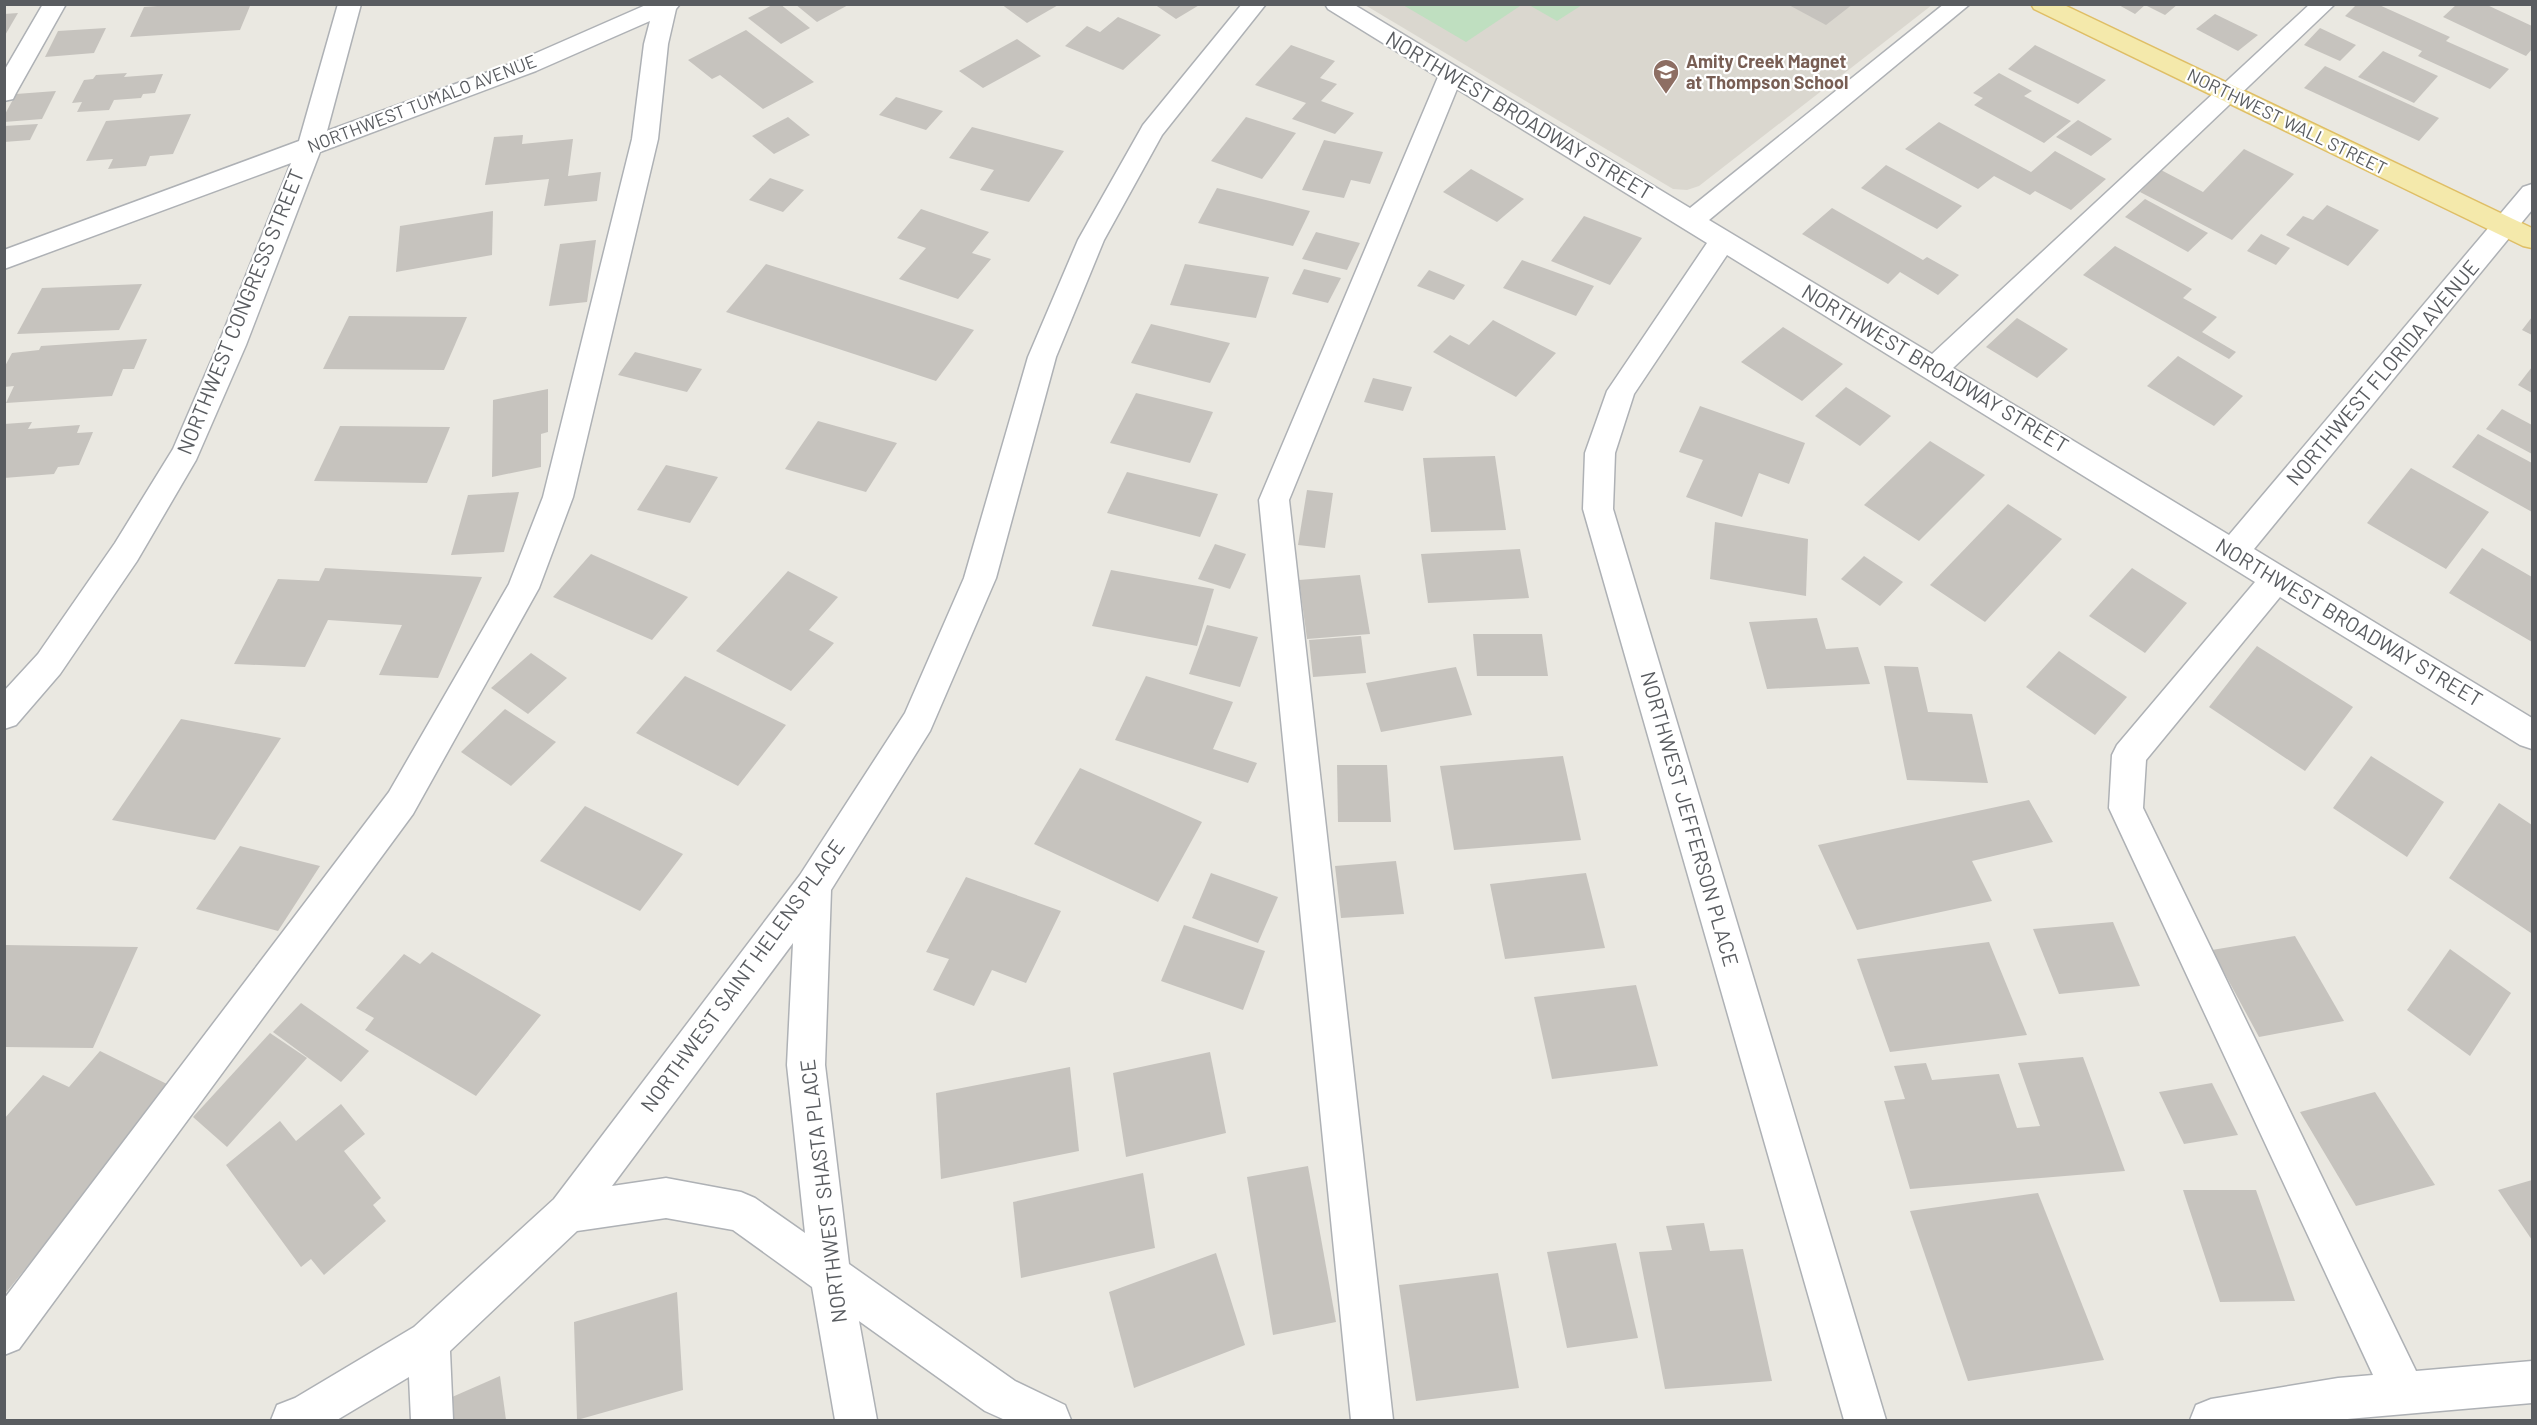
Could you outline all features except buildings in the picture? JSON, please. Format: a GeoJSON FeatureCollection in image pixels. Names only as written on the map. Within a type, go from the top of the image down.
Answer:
{"type":"FeatureCollection","features":[{"type":"Feature","properties":{"kind":"main road","name":"NORTHWEST WALL STREET"},"geometry":{"type":"LineString","coordinates":[[2042,4],[2532,239]]}},
{"type":"Feature","properties":{"kind":"street"},"geometry":{"type":"LineString","coordinates":[[4,93],[55,4]]}},
{"type":"Feature","properties":{"kind":"street","name":"NORTHWEST CONGRESS STREET"},"geometry":{"type":"LineString","coordinates":[[4,715],[55,655],[126,552],[186,452],[232,345],[310,146],[335,64],[350,4]]}},
{"type":"Feature","properties":{"kind":"street","name":"NORTHWEST SAINT HELENS PLACE"},"geometry":{"type":"LineString","coordinates":[[292,1420],[306,1415],[429,1342],[568,1213],[813,887],[918,721],[980,578],[1042,357],[1091,240],[1152,131],[1255,4]]}},
{"type":"Feature","properties":{"kind":"street","name":"NORTHWEST BROADWAY STREET"},"geometry":{"type":"LineString","coordinates":[[1336,4],[1935,368],[2532,735]]}},
{"type":"Feature","properties":{"kind":"street"},"geometry":{"type":"LineString","coordinates":[[1691,221],[1959,4]]}},
{"type":"Feature","properties":{"kind":"street"},"geometry":{"type":"LineString","coordinates":[[1935,368],[2324,4]]}},
{"type":"Feature","properties":{"kind":"street"},"geometry":{"type":"LineString","coordinates":[[4,1334],[401,803],[523,588],[558,497],[567,462],[645,139],[656,44],[667,5]]}},
{"type":"Feature","properties":{"kind":"street","name":"NORTHWEST TUMALO AVENUE"},"geometry":{"type":"LineString","coordinates":[[4,260],[527,66],[667,5]]}},
{"type":"Feature","properties":{"kind":"street"},"geometry":{"type":"LineString","coordinates":[[1372,1420],[1274,500],[1451,75]]}},
{"type":"Feature","properties":{"kind":"street","name":"NORTHWEST FLORIDA AVENUE"},"geometry":{"type":"LineString","coordinates":[[2233,552],[2532,193]]}},
{"type":"Feature","properties":{"kind":"street","name":"NORTHWEST JEFFERSON PLACE"},"geometry":{"type":"LineString","coordinates":[[1723,240],[1621,391],[1600,453],[1598,508],[1865,1420]]}},
{"type":"Feature","properties":{"kind":"street"},"geometry":{"type":"LineString","coordinates":[[2276,579],[2129,755],[2126,808],[2404,1393]]}},
{"type":"Feature","properties":{"kind":"street","name":"NORTHWEST SHASTA PLACE"},"geometry":{"type":"LineString","coordinates":[[813,887],[806,1065],[830,1274],[856,1420]]}},
{"type":"Feature","properties":{"kind":"street"},"geometry":{"type":"LineString","coordinates":[[568,1213],[666,1198],[741,1212],[1000,1395],[1050,1420]]}},
{"type":"Feature","properties":{"kind":"street"},"geometry":{"type":"LineString","coordinates":[[429,1342],[432,1420]]}},
{"type":"Feature","properties":{"kind":"street"},"geometry":{"type":"LineString","coordinates":[[2211,1420],[2351,1410],[2404,1393],[2532,1382]]}},
{"type":"Feature","properties":{"kind":"shaded area","name":"Amity Creek Magnet at Thompson School"},"geometry":{"type":"Polygon","coordinates":[[[1365,5],[1932,5],[1699,186],[1687,190],[1673,189],[1365,5]]]}},
{"type":"Feature","properties":{"kind":"green space"},"geometry":{"type":"Polygon","coordinates":[[[1518,4],[1520,6],[1466,42],[1403,5],[1518,4]]]}},
{"type":"Feature","properties":{"kind":"green space"},"geometry":{"type":"Polygon","coordinates":[[[1529,5],[1582,5],[1557,21],[1529,5]]]}},
{"type":"Feature","properties":{"kind":"place","name":"Amity Creek Magnet at Thompson School"},"geometry":{"type":"Point","coordinates":[1666,95]}}]}
